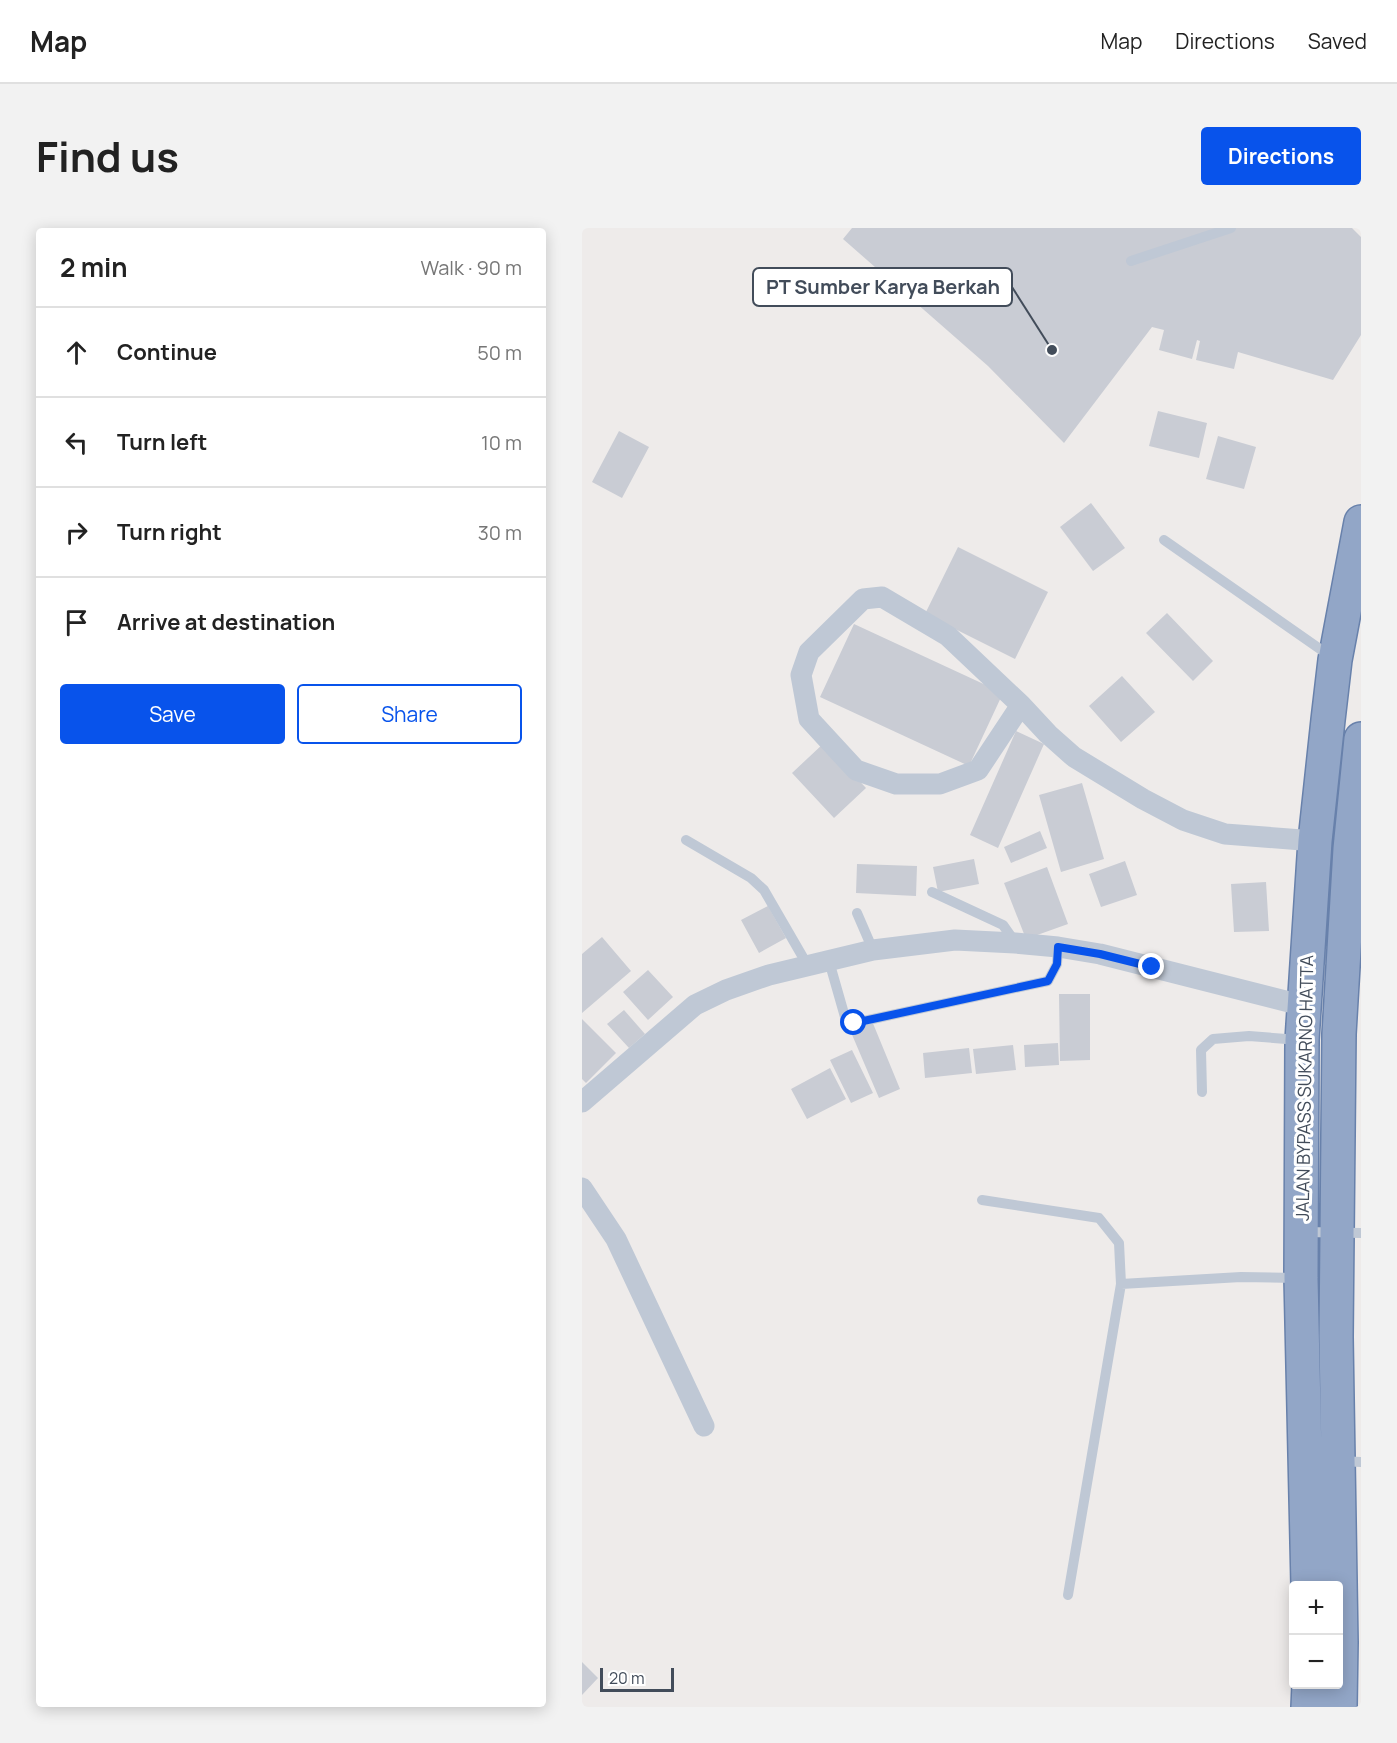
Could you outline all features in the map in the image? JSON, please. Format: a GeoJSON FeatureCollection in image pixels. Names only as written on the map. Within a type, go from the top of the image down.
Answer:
{"type":"FeatureCollection","features":[{"type":"Feature","properties":{"kind":"highway","name":"JALAN BYPASS SUKARNO HATTA"},"geometry":{"type":"LineString","coordinates":[[1308,1581],[1301,1278],[1302,1040],[1315,841],[1335,660],[1361,522]]}},
{"type":"Feature","properties":{"kind":"highway","name":"JALAN BYPASS SUKARNO HATTA"},"geometry":{"type":"LineString","coordinates":[[1340,1707],[1349,1462],[1336,1336],[1349,1233],[1338,1034],[1350,849],[1361,739]]}},
{"type":"Feature","properties":{"kind":"highway"},"geometry":{"type":"LineString","coordinates":[[1302,1335],[1336,1336]]}},
{"type":"Feature","properties":{"kind":"highway"},"geometry":{"type":"LineString","coordinates":[[1308,1707],[1309,1689]]}},
{"type":"Feature","properties":{"kind":"street"},"geometry":{"type":"LineString","coordinates":[[1022,705],[978,770],[940,784],[896,784],[856,770],[809,719],[801,675],[809,652],[863,599],[882,597],[948,636],[1022,705],[1048,734],[1074,757],[1143,799],[1183,820],[1225,834],[1315,841]]}},
{"type":"Feature","properties":{"kind":"street"},"geometry":{"type":"LineString","coordinates":[[582,1102],[695,1005],[758,978],[873,950],[955,940],[1015,942],[1058,947],[1100,954],[1305,1006]]}},
{"type":"Feature","properties":{"kind":"street"},"geometry":{"type":"LineString","coordinates":[[582,1188],[616,1239],[704,1425]]}},
{"type":"Feature","properties":{"kind":"lane"},"geometry":{"type":"LineString","coordinates":[[1131,261],[1231,228]]}},
{"type":"Feature","properties":{"kind":"lane"},"geometry":{"type":"LineString","coordinates":[[1164,540],[1335,660]]}},
{"type":"Feature","properties":{"kind":"lane"},"geometry":{"type":"LineString","coordinates":[[686,840],[752,878],[764,890],[818,963],[845,1017],[854,1023],[1048,981],[1057,964],[1058,947]]}},
{"type":"Feature","properties":{"kind":"lane"},"geometry":{"type":"LineString","coordinates":[[932,892],[1003,925],[1015,942]]}},
{"type":"Feature","properties":{"kind":"lane"},"geometry":{"type":"LineString","coordinates":[[857,914],[873,950]]}},
{"type":"Feature","properties":{"kind":"lane"},"geometry":{"type":"LineString","coordinates":[[1202,1092],[1201,1050],[1214,1040],[1249,1036],[1302,1040]]}},
{"type":"Feature","properties":{"kind":"lane"},"geometry":{"type":"LineString","coordinates":[[982,1200],[1099,1218],[1119,1243],[1121,1284],[1068,1595]]}},
{"type":"Feature","properties":{"kind":"lane"},"geometry":{"type":"LineString","coordinates":[[1302,1232],[1349,1233]]}},
{"type":"Feature","properties":{"kind":"lane"},"geometry":{"type":"LineString","coordinates":[[1121,1284],[1241,1277],[1301,1278]]}},
{"type":"Feature","properties":{"kind":"building"},"geometry":{"type":"Polygon","coordinates":[[[852,228],[1352,228],[1361,237],[1361,335],[1333,380],[1238,352],[1234,369],[1196,360],[1200,341],[1197,340],[1192,359],[1159,350],[1164,330],[1152,327],[1064,443],[988,366],[843,239],[852,228]]]}},
{"type":"Feature","properties":{"kind":"building"},"geometry":{"type":"Polygon","coordinates":[[[1158,411],[1207,423],[1199,458],[1149,446],[1158,411]]]}},
{"type":"Feature","properties":{"kind":"building"},"geometry":{"type":"Polygon","coordinates":[[[619,431],[649,447],[622,498],[592,482],[619,431]]]}},
{"type":"Feature","properties":{"kind":"building"},"geometry":{"type":"Polygon","coordinates":[[[1218,436],[1256,447],[1244,489],[1206,479],[1218,436]]]}},
{"type":"Feature","properties":{"kind":"building"},"geometry":{"type":"Polygon","coordinates":[[[1091,503],[1125,548],[1093,571],[1060,527],[1091,503]]]}},
{"type":"Feature","properties":{"kind":"building"},"geometry":{"type":"Polygon","coordinates":[[[958,547],[1048,592],[1015,659],[925,614],[958,547]]]}},
{"type":"Feature","properties":{"kind":"building"},"geometry":{"type":"Polygon","coordinates":[[[1167,613],[1213,661],[1193,681],[1146,633],[1167,613]]]}},
{"type":"Feature","properties":{"kind":"building"},"geometry":{"type":"Polygon","coordinates":[[[854,624],[1003,693],[969,766],[820,697],[854,624]]]}},
{"type":"Feature","properties":{"kind":"building"},"geometry":{"type":"Polygon","coordinates":[[[1122,676],[1155,712],[1121,742],[1089,706],[1122,676]]]}},
{"type":"Feature","properties":{"kind":"building"},"geometry":{"type":"Polygon","coordinates":[[[1016,731],[1044,744],[998,848],[970,835],[1016,731]]]}},
{"type":"Feature","properties":{"kind":"building"},"geometry":{"type":"Polygon","coordinates":[[[824,743],[866,788],[834,818],[792,773],[824,743]]]}},
{"type":"Feature","properties":{"kind":"building"},"geometry":{"type":"Polygon","coordinates":[[[1082,783],[1104,859],[1061,872],[1039,795],[1082,783]]]}},
{"type":"Feature","properties":{"kind":"building"},"geometry":{"type":"Polygon","coordinates":[[[1040,831],[1047,848],[1011,863],[1004,847],[1040,831]]]}},
{"type":"Feature","properties":{"kind":"building"},"geometry":{"type":"Polygon","coordinates":[[[974,859],[979,884],[938,892],[933,867],[974,859]]]}},
{"type":"Feature","properties":{"kind":"building"},"geometry":{"type":"Polygon","coordinates":[[[1125,861],[1137,895],[1101,907],[1089,874],[1125,861]]]}},
{"type":"Feature","properties":{"kind":"building"},"geometry":{"type":"Polygon","coordinates":[[[857,864],[917,866],[916,896],[856,893],[857,864]]]}},
{"type":"Feature","properties":{"kind":"building"},"geometry":{"type":"Polygon","coordinates":[[[1047,867],[1068,924],[1026,939],[1004,883],[1047,867]]]}},
{"type":"Feature","properties":{"kind":"building"},"geometry":{"type":"Polygon","coordinates":[[[1266,882],[1269,931],[1234,932],[1231,884],[1266,882]]]}},
{"type":"Feature","properties":{"kind":"building"},"geometry":{"type":"Polygon","coordinates":[[[768,906],[786,938],[759,953],[741,920],[768,906]]]}},
{"type":"Feature","properties":{"kind":"building"},"geometry":{"type":"Polygon","coordinates":[[[602,937],[631,971],[582,1013],[582,954],[602,937]]]}},
{"type":"Feature","properties":{"kind":"building"},"geometry":{"type":"Polygon","coordinates":[[[648,970],[673,997],[648,1020],[623,992],[648,970]]]}},
{"type":"Feature","properties":{"kind":"building"},"geometry":{"type":"Polygon","coordinates":[[[1059,994],[1090,994],[1090,1060],[1060,1061],[1059,994]]]}},
{"type":"Feature","properties":{"kind":"building"},"geometry":{"type":"Polygon","coordinates":[[[624,1010],[645,1034],[629,1048],[607,1024],[624,1010]]]}},
{"type":"Feature","properties":{"kind":"building"},"geometry":{"type":"Polygon","coordinates":[[[582,1019],[616,1053],[586,1083],[582,1079],[582,1019]]]}},
{"type":"Feature","properties":{"kind":"building"},"geometry":{"type":"Polygon","coordinates":[[[872,1021],[900,1089],[879,1098],[850,1030],[872,1021]]]}},
{"type":"Feature","properties":{"kind":"building"},"geometry":{"type":"Polygon","coordinates":[[[1058,1043],[1059,1065],[1025,1067],[1024,1045],[1058,1043]]]}},
{"type":"Feature","properties":{"kind":"building"},"geometry":{"type":"Polygon","coordinates":[[[1013,1045],[1016,1070],[976,1074],[973,1049],[1013,1045]]]}},
{"type":"Feature","properties":{"kind":"building"},"geometry":{"type":"Polygon","coordinates":[[[969,1048],[972,1073],[925,1078],[923,1053],[969,1048]]]}},
{"type":"Feature","properties":{"kind":"building"},"geometry":{"type":"Polygon","coordinates":[[[852,1050],[873,1093],[851,1103],[830,1060],[852,1050]]]}},
{"type":"Feature","properties":{"kind":"building"},"geometry":{"type":"Polygon","coordinates":[[[830,1068],[846,1099],[807,1119],[791,1089],[830,1068]]]}},
{"type":"Feature","properties":{"kind":"building"},"geometry":{"type":"Polygon","coordinates":[[[582,1662],[598,1678],[582,1695],[582,1662]]]}},
{"type":"Feature","properties":{"kind":"place","name":"PT Sumber Karya Berkah"},"geometry":{"type":"Point","coordinates":[1052,350]}},
{"type":"Feature","properties":{"kind":"route"},"geometry":{"type":"LineString","coordinates":[[854,1023],[1048,981],[1057,964],[1058,947],[1100,954],[1152,967]]}}]}
